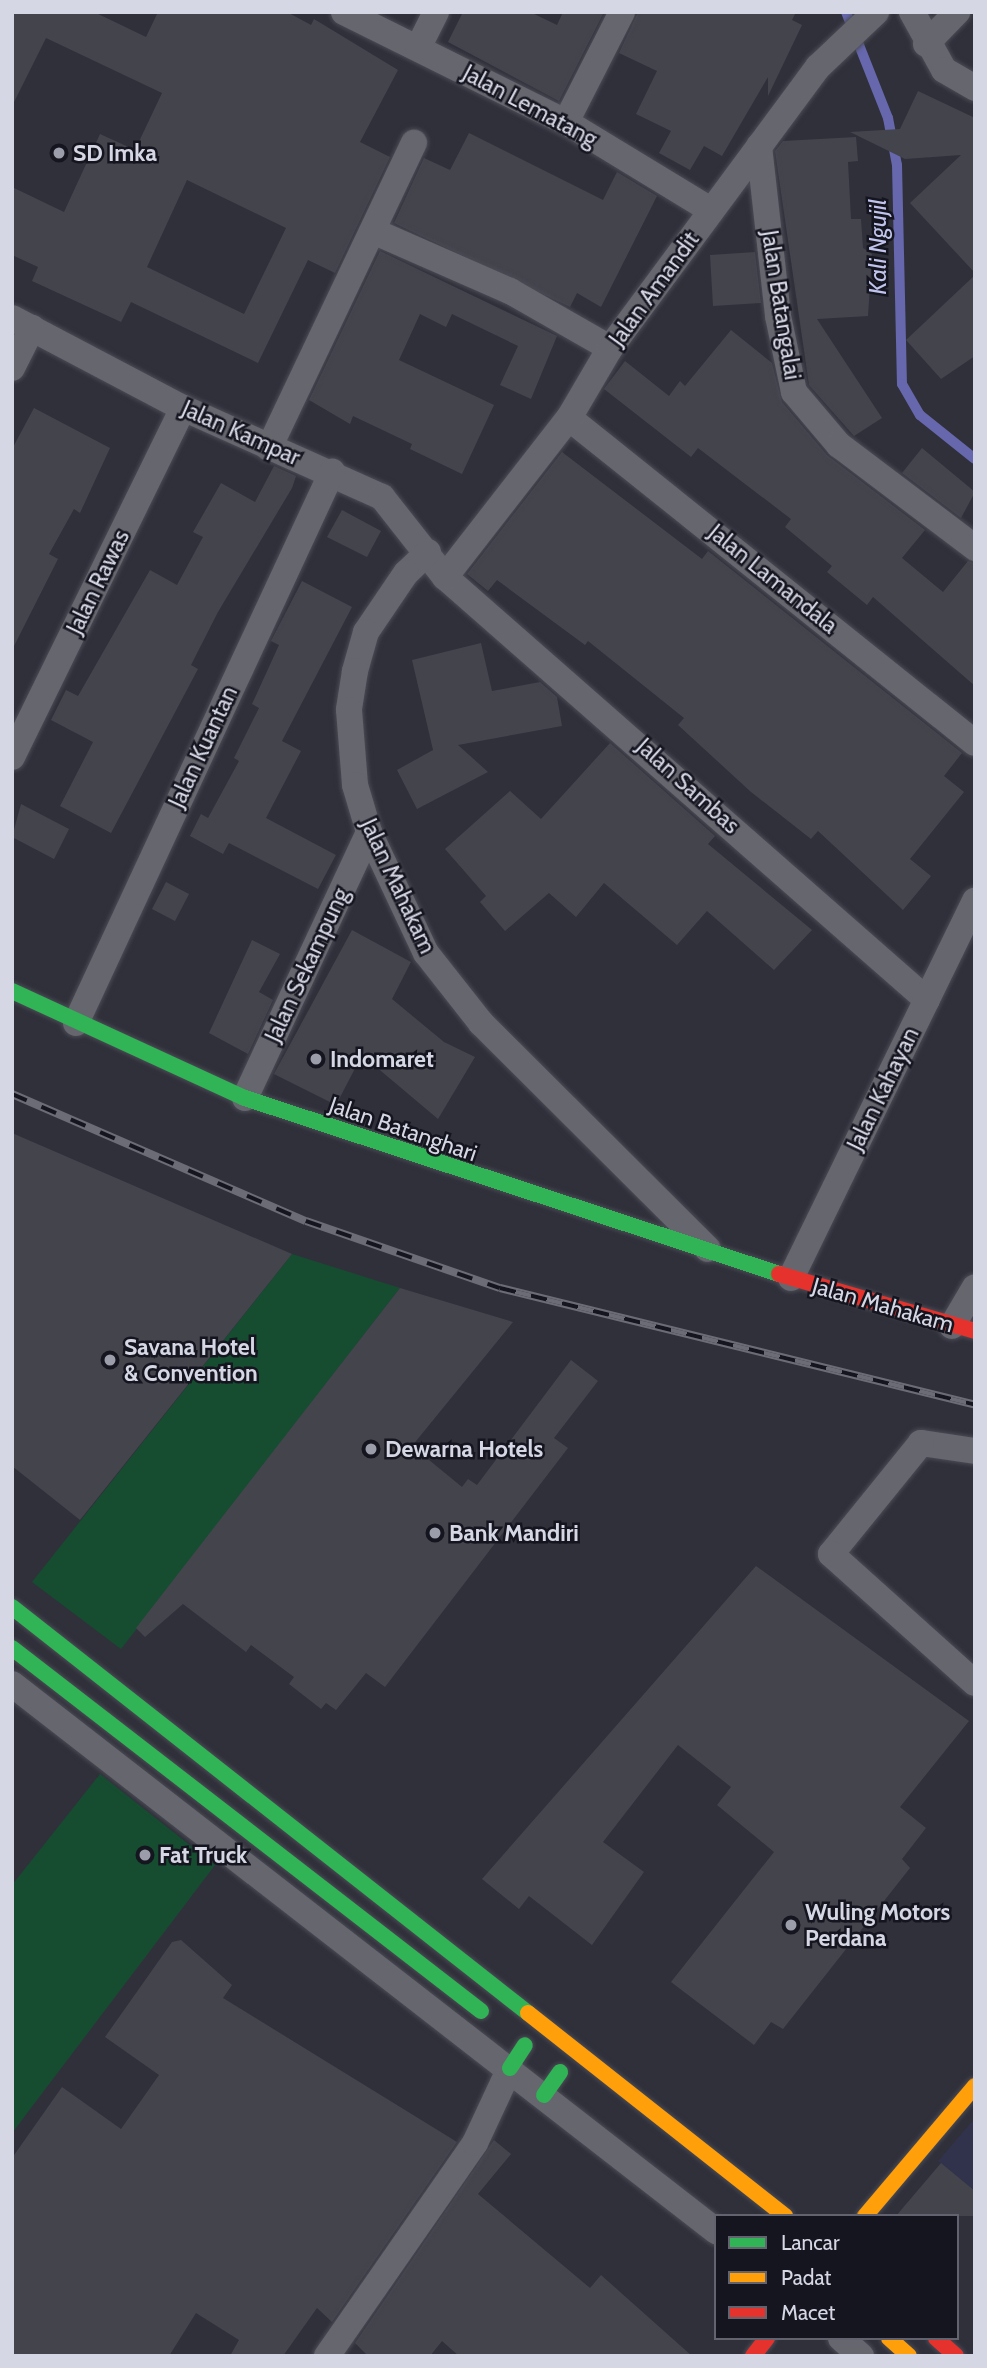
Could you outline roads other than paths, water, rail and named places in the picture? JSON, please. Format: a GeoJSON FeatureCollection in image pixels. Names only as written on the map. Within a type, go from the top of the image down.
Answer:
{"type":"FeatureCollection","features":[{"type":"Feature","properties":{"kind":"main road","name":"Jalan Batanghari"},"geometry":{"type":"LineString","coordinates":[[12,990],[76,1023],[245,1098],[715,1256],[791,1278]]}},
{"type":"Feature","properties":{"kind":"main road","name":"Jalan Mahakam"},"geometry":{"type":"LineString","coordinates":[[791,1278],[963,1328]]}},
{"type":"Feature","properties":{"kind":"main road"},"geometry":{"type":"LineString","coordinates":[[12,1606],[782,2214]]}},
{"type":"Feature","properties":{"kind":"main road"},"geometry":{"type":"LineString","coordinates":[[12,1648],[578,2086]]}},
{"type":"Feature","properties":{"kind":"main road"},"geometry":{"type":"LineString","coordinates":[[12,1676],[26,1658]]}},
{"type":"Feature","properties":{"kind":"main road"},"geometry":{"type":"LineString","coordinates":[[126,1772],[140,1747]]}},
{"type":"Feature","properties":{"kind":"main road"},"geometry":{"type":"LineString","coordinates":[[234,1855],[251,1833]]}},
{"type":"Feature","properties":{"kind":"main road"},"geometry":{"type":"LineString","coordinates":[[281,1892],[296,1869]]}},
{"type":"Feature","properties":{"kind":"main road"},"geometry":{"type":"LineString","coordinates":[[451,2023],[467,2000]]}},
{"type":"Feature","properties":{"kind":"main road"},"geometry":{"type":"LineString","coordinates":[[510,2068],[525,2045]]}},
{"type":"Feature","properties":{"kind":"main road"},"geometry":{"type":"LineString","coordinates":[[544,2095],[560,2072]]}},
{"type":"Feature","properties":{"kind":"main road"},"geometry":{"type":"LineString","coordinates":[[867,2214],[975,2086]]}},
{"type":"Feature","properties":{"kind":"main road"},"geometry":{"type":"LineString","coordinates":[[752,2356],[765,2340]]}},
{"type":"Feature","properties":{"kind":"main road"},"geometry":{"type":"LineString","coordinates":[[890,2340],[909,2356]]}},
{"type":"Feature","properties":{"kind":"main road"},"geometry":{"type":"LineString","coordinates":[[938,2340],[956,2356]]}},
{"type":"Feature","properties":{"kind":"street","name":"Jalan Lematang"},"geometry":{"type":"LineString","coordinates":[[344,12],[566,121],[710,210]]}},
{"type":"Feature","properties":{"kind":"street"},"geometry":{"type":"LineString","coordinates":[[418,48],[436,12]]}},
{"type":"Feature","properties":{"kind":"street"},"geometry":{"type":"LineString","coordinates":[[566,121],[622,12]]}},
{"type":"Feature","properties":{"kind":"street"},"geometry":{"type":"LineString","coordinates":[[912,12],[926,44],[944,70],[975,88]]}},
{"type":"Feature","properties":{"kind":"street"},"geometry":{"type":"LineString","coordinates":[[926,44],[957,12]]}},
{"type":"Feature","properties":{"kind":"street","name":"Jalan Amandit"},"geometry":{"type":"LineString","coordinates":[[445,577],[569,418],[610,348],[710,210],[837,44],[872,15]]}},
{"type":"Feature","properties":{"kind":"street"},"geometry":{"type":"LineString","coordinates":[[269,448],[414,143]]}},
{"type":"Feature","properties":{"kind":"street","name":"Jalan Batangalai"},"geometry":{"type":"LineString","coordinates":[[759,146],[778,316],[794,392],[839,445],[975,548]]}},
{"type":"Feature","properties":{"kind":"street"},"geometry":{"type":"LineString","coordinates":[[373,232],[510,291],[610,348]]}},
{"type":"Feature","properties":{"kind":"street"},"geometry":{"type":"LineString","coordinates":[[12,368],[22,323]]}},
{"type":"Feature","properties":{"kind":"street","name":"Jalan Kampar"},"geometry":{"type":"LineString","coordinates":[[22,323],[183,408],[269,448],[332,472],[382,497],[428,552],[445,577]]}},
{"type":"Feature","properties":{"kind":"street","name":"Jalan Rawas"},"geometry":{"type":"LineString","coordinates":[[12,757],[183,408]]}},
{"type":"Feature","properties":{"kind":"street","name":"Jalan Lamandala"},"geometry":{"type":"LineString","coordinates":[[569,418],[975,743]]}},
{"type":"Feature","properties":{"kind":"street","name":"Jalan Kuantan"},"geometry":{"type":"LineString","coordinates":[[76,1023],[332,472]]}},
{"type":"Feature","properties":{"kind":"street","name":"Jalan Mahakam"},"geometry":{"type":"LineString","coordinates":[[428,552],[406,573],[366,632],[355,671],[349,710],[355,785],[369,832],[426,953],[481,1023],[715,1256]]}},
{"type":"Feature","properties":{"kind":"street","name":"Jalan Sambas"},"geometry":{"type":"LineString","coordinates":[[445,577],[927,1000]]}},
{"type":"Feature","properties":{"kind":"street","name":"Jalan Sekampung"},"geometry":{"type":"LineString","coordinates":[[245,1098],[369,832]]}},
{"type":"Feature","properties":{"kind":"street","name":"Jalan Kahayan"},"geometry":{"type":"LineString","coordinates":[[791,1278],[975,900]]}},
{"type":"Feature","properties":{"kind":"street"},"geometry":{"type":"LineString","coordinates":[[963,1328],[975,1287]]}},
{"type":"Feature","properties":{"kind":"street"},"geometry":{"type":"LineString","coordinates":[[975,1451],[921,1443],[831,1553],[975,1683]]}},
{"type":"Feature","properties":{"kind":"street"},"geometry":{"type":"LineString","coordinates":[[12,1684],[510,2068],[714,2229]]}},
{"type":"Feature","properties":{"kind":"street"},"geometry":{"type":"LineString","coordinates":[[327,2356],[475,2143],[510,2068]]}},
{"type":"Feature","properties":{"kind":"street"},"geometry":{"type":"LineString","coordinates":[[843,2340],[861,2356]]}},
{"type":"Feature","properties":{"kind":"waterway","name":"Kali Ngujil"},"geometry":{"type":"LineString","coordinates":[[846,12],[888,118],[897,165],[902,384],[920,415],[975,459]]}},
{"type":"Feature","properties":{"kind":"railway"},"geometry":{"type":"LineString","coordinates":[[12,1094],[306,1221],[500,1288],[975,1405]]}},
{"type":"Feature","properties":{"kind":"place","name":"SD Imka"},"geometry":{"type":"Point","coordinates":[59,153]}},
{"type":"Feature","properties":{"kind":"place","name":"Indomaret"},"geometry":{"type":"Point","coordinates":[316,1059]}},
{"type":"Feature","properties":{"kind":"place","name":"Savana Hotel & Convention"},"geometry":{"type":"Point","coordinates":[110,1360]}},
{"type":"Feature","properties":{"kind":"place","name":"Dewarna Hotels"},"geometry":{"type":"Point","coordinates":[371,1449]}},
{"type":"Feature","properties":{"kind":"place","name":"Bank Mandiri"},"geometry":{"type":"Point","coordinates":[435,1533]}},
{"type":"Feature","properties":{"kind":"place","name":"Fat Truck"},"geometry":{"type":"Point","coordinates":[145,1855]}},
{"type":"Feature","properties":{"kind":"place","name":"Wuling Motors Perdana"},"geometry":{"type":"Point","coordinates":[791,1925]}}]}
